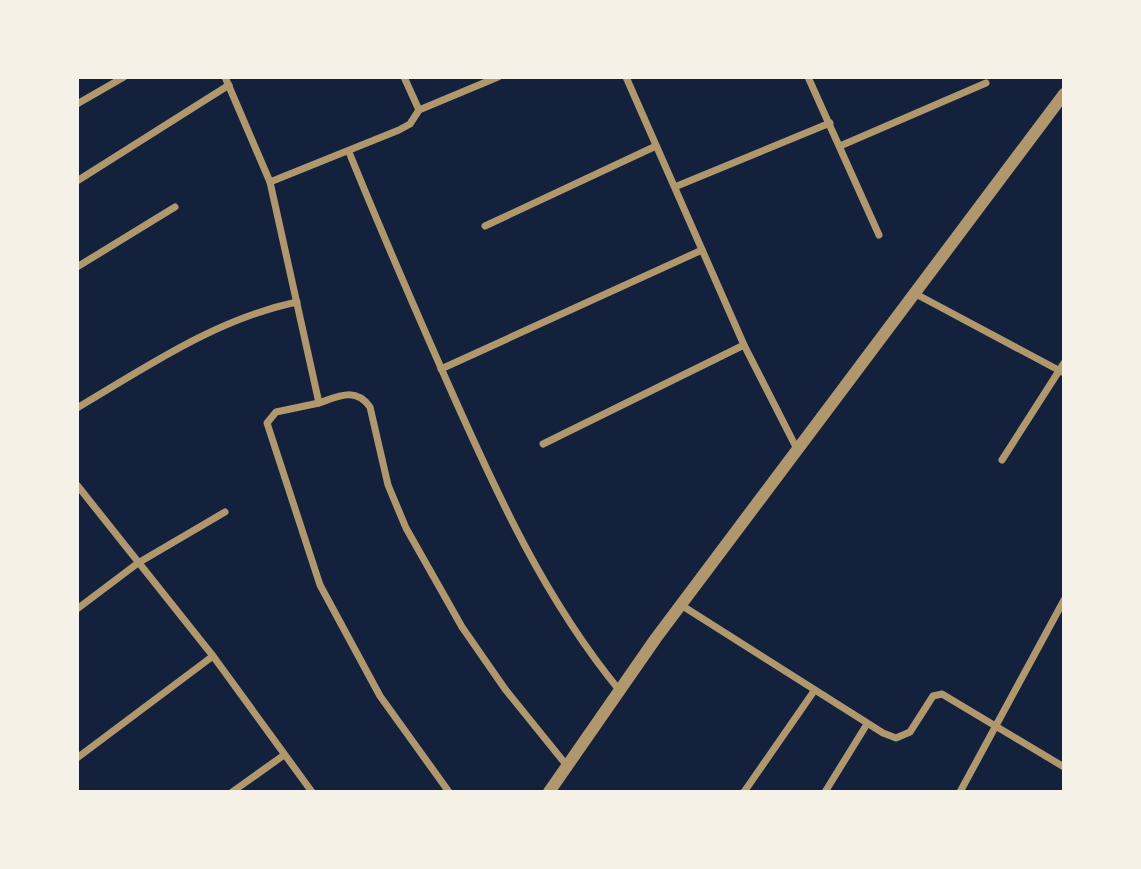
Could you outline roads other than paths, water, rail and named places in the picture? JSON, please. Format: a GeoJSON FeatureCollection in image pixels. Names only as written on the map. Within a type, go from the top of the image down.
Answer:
{"type":"FeatureCollection","features":[{"type":"Feature","properties":{"kind":"street"},"geometry":{"type":"LineString","coordinates":[[77,104],[124,77]]}},
{"type":"Feature","properties":{"kind":"street"},"geometry":{"type":"LineString","coordinates":[[225,77],[270,182],[319,403]]}},
{"type":"Feature","properties":{"kind":"street"},"geometry":{"type":"LineString","coordinates":[[404,77],[419,110]]}},
{"type":"Feature","properties":{"kind":"street"},"geometry":{"type":"LineString","coordinates":[[270,182],[399,130],[410,124],[419,110],[498,77]]}},
{"type":"Feature","properties":{"kind":"street"},"geometry":{"type":"LineString","coordinates":[[626,77],[677,186],[744,345],[797,449]]}},
{"type":"Feature","properties":{"kind":"street"},"geometry":{"type":"LineString","coordinates":[[808,77],[879,235]]}},
{"type":"Feature","properties":{"kind":"street"},"geometry":{"type":"LineString","coordinates":[[840,146],[986,83]]}},
{"type":"Feature","properties":{"kind":"street"},"geometry":{"type":"LineString","coordinates":[[77,181],[229,85]]}},
{"type":"Feature","properties":{"kind":"street"},"geometry":{"type":"LineString","coordinates":[[549,792],[681,605],[1064,94]]}},
{"type":"Feature","properties":{"kind":"street"},"geometry":{"type":"LineString","coordinates":[[677,186],[830,123]]}},
{"type":"Feature","properties":{"kind":"street"},"geometry":{"type":"LineString","coordinates":[[485,226],[656,146]]}},
{"type":"Feature","properties":{"kind":"street"},"geometry":{"type":"LineString","coordinates":[[349,152],[442,369],[525,548],[574,631],[620,691]]}},
{"type":"Feature","properties":{"kind":"street"},"geometry":{"type":"LineString","coordinates":[[77,267],[175,207]]}},
{"type":"Feature","properties":{"kind":"street"},"geometry":{"type":"LineString","coordinates":[[442,369],[702,250]]}},
{"type":"Feature","properties":{"kind":"street"},"geometry":{"type":"LineString","coordinates":[[914,293],[1062,369],[1002,460]]}},
{"type":"Feature","properties":{"kind":"street"},"geometry":{"type":"LineString","coordinates":[[77,408],[167,354],[234,319],[297,302]]}},
{"type":"Feature","properties":{"kind":"street"},"geometry":{"type":"LineString","coordinates":[[543,444],[744,345]]}},
{"type":"Feature","properties":{"kind":"street"},"geometry":{"type":"LineString","coordinates":[[449,792],[380,696],[316,573],[267,423],[276,412],[353,394],[364,399],[370,407],[388,485],[406,528],[462,627],[505,689],[568,767]]}},
{"type":"Feature","properties":{"kind":"street"},"geometry":{"type":"LineString","coordinates":[[77,485],[213,656],[312,792]]}},
{"type":"Feature","properties":{"kind":"street"},"geometry":{"type":"LineString","coordinates":[[77,608],[138,563],[225,512]]}},
{"type":"Feature","properties":{"kind":"street"},"geometry":{"type":"LineString","coordinates":[[960,792],[1064,600]]}},
{"type":"Feature","properties":{"kind":"street"},"geometry":{"type":"LineString","coordinates":[[681,605],[814,691],[890,736],[901,737],[909,732],[928,701],[937,694],[1064,767]]}},
{"type":"Feature","properties":{"kind":"street"},"geometry":{"type":"LineString","coordinates":[[77,758],[213,656]]}},
{"type":"Feature","properties":{"kind":"street"},"geometry":{"type":"LineString","coordinates":[[744,792],[814,691]]}},
{"type":"Feature","properties":{"kind":"street"},"geometry":{"type":"LineString","coordinates":[[825,792],[867,724]]}},
{"type":"Feature","properties":{"kind":"street"},"geometry":{"type":"LineString","coordinates":[[232,792],[284,755]]}}]}
